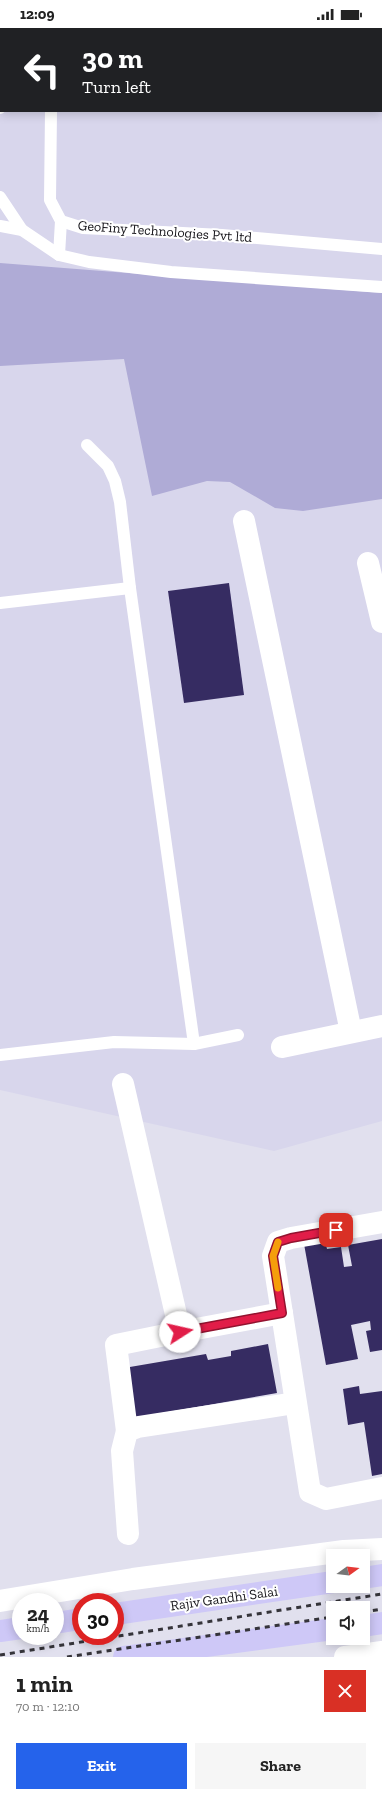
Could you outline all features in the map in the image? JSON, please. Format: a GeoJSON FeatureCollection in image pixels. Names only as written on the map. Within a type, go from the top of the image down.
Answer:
{"type":"FeatureCollection","features":[{"type":"Feature","properties":{"kind":"main road"},"geometry":{"type":"LineString","coordinates":[[370,1577],[382,1575]]}},
{"type":"Feature","properties":{"kind":"main road","name":"Rajiv Gandhi Salai"},"geometry":{"type":"LineString","coordinates":[[124,1613],[326,1583]]}},
{"type":"Feature","properties":{"kind":"main road"},"geometry":{"type":"LineString","coordinates":[[370,1625],[382,1623]]}},
{"type":"Feature","properties":{"kind":"main road"},"geometry":{"type":"LineString","coordinates":[[0,1631],[12,1629]]}},
{"type":"Feature","properties":{"kind":"main road"},"geometry":{"type":"LineString","coordinates":[[124,1657],[326,1631]]}},
{"type":"Feature","properties":{"kind":"street"},"geometry":{"type":"LineString","coordinates":[[244,521],[351,1032]]}},
{"type":"Feature","properties":{"kind":"street"},"geometry":{"type":"LineString","coordinates":[[368,563],[382,622]]}},
{"type":"Feature","properties":{"kind":"street"},"geometry":{"type":"LineString","coordinates":[[282,1047],[382,1026]]}},
{"type":"Feature","properties":{"kind":"street"},"geometry":{"type":"LineString","coordinates":[[123,1084],[180,1332]]}},
{"type":"Feature","properties":{"kind":"street"},"geometry":{"type":"LineString","coordinates":[[382,1222],[291,1238],[278,1242],[273,1256],[310,1492],[326,1499],[382,1488]]}},
{"type":"Feature","properties":{"kind":"street"},"geometry":{"type":"LineString","coordinates":[[128,1534],[122,1451],[127,1431],[116,1346],[180,1332],[282,1313]]}},
{"type":"Feature","properties":{"kind":"street"},"geometry":{"type":"LineString","coordinates":[[127,1431],[138,1427],[295,1403]]}},
{"type":"Feature","properties":{"kind":"street"},"geometry":{"type":"LineString","coordinates":[[0,1601],[141,1578],[344,1551],[382,1549]]}},
{"type":"Feature","properties":{"kind":"lane","name":"GeoFiny Technologies Pvt ltd"},"geometry":{"type":"LineString","coordinates":[[51,112],[50,200],[61,221],[83,228],[222,235],[382,249]]}},
{"type":"Feature","properties":{"kind":"lane"},"geometry":{"type":"LineString","coordinates":[[0,197],[22,230],[59,255],[89,262],[171,272],[382,287]]}},
{"type":"Feature","properties":{"kind":"lane"},"geometry":{"type":"LineString","coordinates":[[59,255],[61,221]]}},
{"type":"Feature","properties":{"kind":"lane"},"geometry":{"type":"LineString","coordinates":[[0,226],[22,230]]}},
{"type":"Feature","properties":{"kind":"lane"},"geometry":{"type":"LineString","coordinates":[[87,445],[108,466],[115,481],[120,502],[130,588],[194,1044]]}},
{"type":"Feature","properties":{"kind":"lane"},"geometry":{"type":"LineString","coordinates":[[0,602],[130,588]]}},
{"type":"Feature","properties":{"kind":"lane"},"geometry":{"type":"LineString","coordinates":[[0,1055],[114,1042],[194,1044],[238,1035]]}},
{"type":"Feature","properties":{"kind":"shaded area"},"geometry":{"type":"Polygon","coordinates":[[[0,112],[382,112],[382,1121],[274,1151],[0,1090],[0,112]]]}},
{"type":"Feature","properties":{"kind":"shaded area"},"geometry":{"type":"Polygon","coordinates":[[[0,263],[382,293],[382,499],[303,511],[275,508],[230,482],[207,481],[152,496],[124,359],[0,366],[0,263]]]}},
{"type":"Feature","properties":{"kind":"building"},"geometry":{"type":"Polygon","coordinates":[[[229,583],[244,695],[184,703],[168,591],[229,583]]]}},
{"type":"Feature","properties":{"kind":"building"},"geometry":{"type":"Polygon","coordinates":[[[382,1239],[382,1350],[370,1352],[366,1331],[371,1330],[370,1321],[351,1325],[358,1359],[326,1365],[304,1244],[325,1241],[327,1249],[341,1247],[344,1267],[352,1266],[348,1245],[382,1239]]]}},
{"type":"Feature","properties":{"kind":"building"},"geometry":{"type":"Polygon","coordinates":[[[268,1344],[277,1393],[133,1418],[124,1368],[206,1354],[208,1360],[231,1356],[231,1351],[268,1344]]]}},
{"type":"Feature","properties":{"kind":"building"},"geometry":{"type":"Polygon","coordinates":[[[359,1386],[360,1394],[382,1391],[382,1474],[372,1476],[364,1422],[348,1425],[343,1389],[359,1386]]]}},
{"type":"Feature","properties":{"kind":"railway"},"geometry":{"type":"LineString","coordinates":[[0,1655],[382,1594]]}},
{"type":"Feature","properties":{"kind":"railway"},"geometry":{"type":"LineString","coordinates":[[370,1611],[382,1609]]}},
{"type":"Feature","properties":{"kind":"railway"},"geometry":{"type":"LineString","coordinates":[[67,1657],[326,1618]]}},
{"type":"Feature","properties":{"kind":"slow traffic"},"geometry":{"type":"LineString","coordinates":[[278,1242],[273,1256],[278,1288]]}},
{"type":"Feature","properties":{"kind":"route"},"geometry":{"type":"LineString","coordinates":[[180,1332],[282,1313],[273,1256],[278,1242],[291,1238],[336,1230]]}}]}
